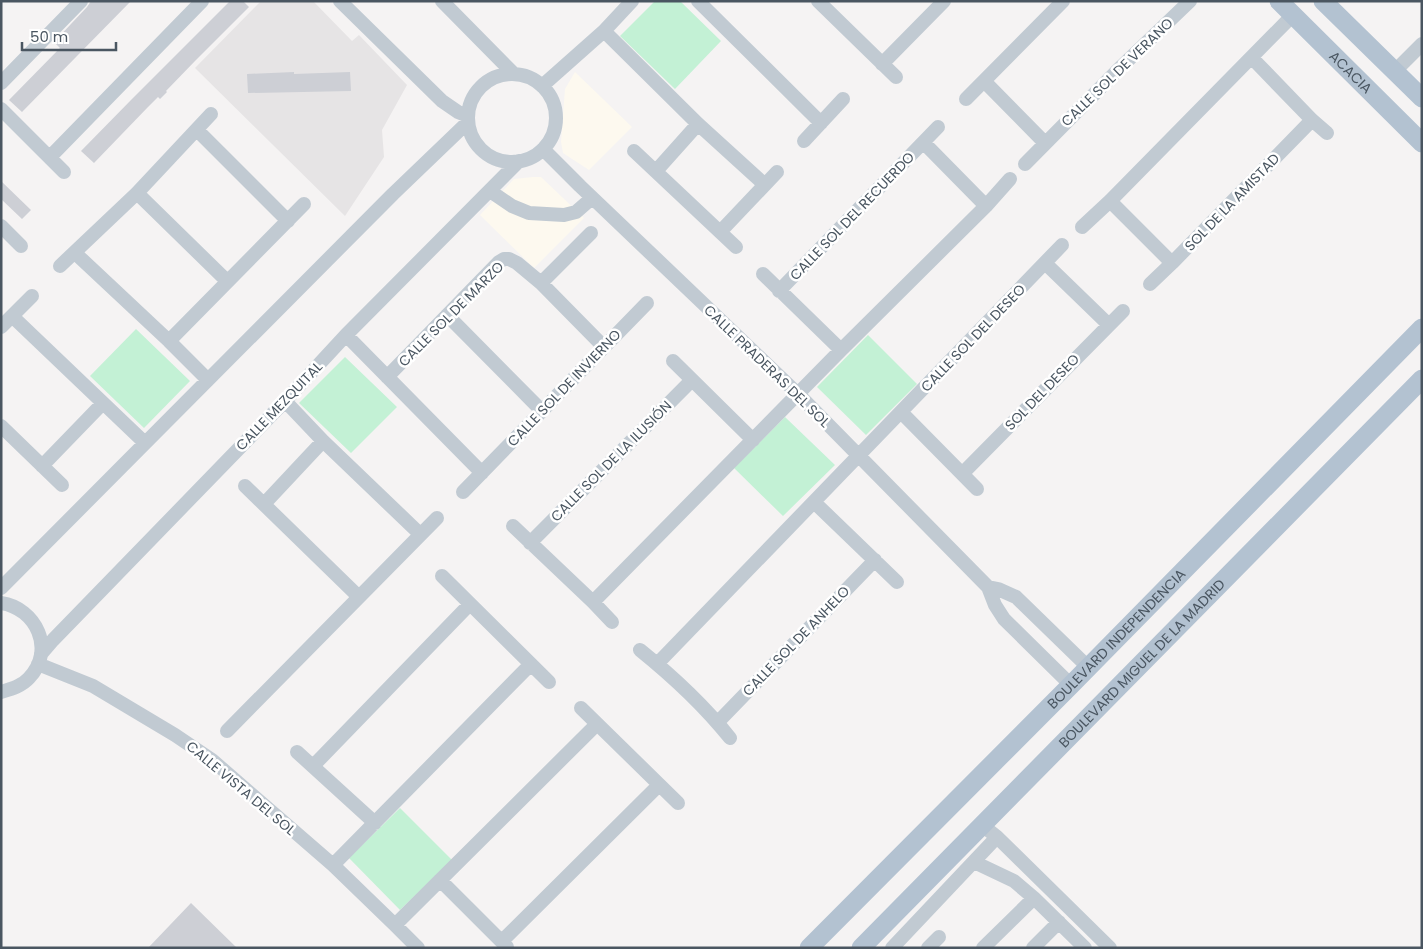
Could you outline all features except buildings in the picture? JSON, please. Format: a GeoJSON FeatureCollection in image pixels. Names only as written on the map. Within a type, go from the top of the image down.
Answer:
{"type":"FeatureCollection","features":[{"type":"Feature","properties":{"kind":"main road","name":"ACACIA"},"geometry":{"type":"LineString","coordinates":[[1279,1],[1422,143]]}},
{"type":"Feature","properties":{"kind":"main road"},"geometry":{"type":"LineString","coordinates":[[1330,4],[1422,98]]}},
{"type":"Feature","properties":{"kind":"main road","name":"BOULEVARD INDEPENDENCIA"},"geometry":{"type":"LineString","coordinates":[[809,948],[1422,328]]}},
{"type":"Feature","properties":{"kind":"main road","name":"BOULEVARD MIGUEL DE LA MADRID"},"geometry":{"type":"LineString","coordinates":[[861,948],[1422,379]]}},
{"type":"Feature","properties":{"kind":"street"},"geometry":{"type":"LineString","coordinates":[[1,83],[81,1]]}},
{"type":"Feature","properties":{"kind":"street"},"geometry":{"type":"LineString","coordinates":[[50,157],[202,1]]}},
{"type":"Feature","properties":{"kind":"street"},"geometry":{"type":"LineString","coordinates":[[340,1],[442,101],[468,119]]}},
{"type":"Feature","properties":{"kind":"street"},"geometry":{"type":"LineString","coordinates":[[442,1],[514,74]]}},
{"type":"Feature","properties":{"kind":"street"},"geometry":{"type":"LineString","coordinates":[[542,86],[604,31],[632,1]]}},
{"type":"Feature","properties":{"kind":"street"},"geometry":{"type":"LineString","coordinates":[[698,1],[821,123]]}},
{"type":"Feature","properties":{"kind":"street"},"geometry":{"type":"LineString","coordinates":[[818,1],[896,77]]}},
{"type":"Feature","properties":{"kind":"street"},"geometry":{"type":"LineString","coordinates":[[882,64],[944,1]]}},
{"type":"Feature","properties":{"kind":"street"},"geometry":{"type":"LineString","coordinates":[[966,99],[1063,1]]}},
{"type":"Feature","properties":{"kind":"street","name":"CALLE SOL DE VERANO"},"geometry":{"type":"LineString","coordinates":[[1025,164],[1122,66],[1190,1]]}},
{"type":"Feature","properties":{"kind":"street"},"geometry":{"type":"LineString","coordinates":[[1082,227],[1110,201],[1293,15]]}},
{"type":"Feature","properties":{"kind":"street"},"geometry":{"type":"LineString","coordinates":[[604,31],[698,124],[764,184]]}},
{"type":"Feature","properties":{"kind":"street"},"geometry":{"type":"LineString","coordinates":[[1395,71],[1422,44]]}},
{"type":"Feature","properties":{"kind":"street"},"geometry":{"type":"LineString","coordinates":[[1252,58],[1327,133]]}},
{"type":"Feature","properties":{"kind":"street"},"geometry":{"type":"LineString","coordinates":[[514,74],[529,78],[542,86],[551,97],[555,110],[556,124],[552,138],[543,149],[532,157],[519,161],[505,161],[491,157],[480,148],[472,136],[468,119],[471,103],[478,91],[488,82],[500,76],[514,74]]}},
{"type":"Feature","properties":{"kind":"street"},"geometry":{"type":"LineString","coordinates":[[984,81],[1045,143]]}},
{"type":"Feature","properties":{"kind":"street"},"geometry":{"type":"LineString","coordinates":[[804,141],[843,99]]}},
{"type":"Feature","properties":{"kind":"street"},"geometry":{"type":"LineString","coordinates":[[1,109],[64,172]]}},
{"type":"Feature","properties":{"kind":"street"},"geometry":{"type":"LineString","coordinates":[[60,266],[76,253],[137,193],[211,114]]}},
{"type":"Feature","properties":{"kind":"street"},"geometry":{"type":"LineString","coordinates":[[1,588],[468,119]]}},
{"type":"Feature","properties":{"kind":"street","name":"SOL DE LA AMISTAD"},"geometry":{"type":"LineString","coordinates":[[1150,284],[1312,120]]}},
{"type":"Feature","properties":{"kind":"street"},"geometry":{"type":"LineString","coordinates":[[656,171],[698,124]]}},
{"type":"Feature","properties":{"kind":"street"},"geometry":{"type":"LineString","coordinates":[[924,143],[938,127]]}},
{"type":"Feature","properties":{"kind":"street"},"geometry":{"type":"LineString","coordinates":[[197,130],[288,221]]}},
{"type":"Feature","properties":{"kind":"street","name":"CALLE SOL DEL RECUERDO"},"geometry":{"type":"LineString","coordinates":[[841,350],[779,291],[924,143],[986,206]]}},
{"type":"Feature","properties":{"kind":"street","name":"CALLE PRADERAS DEL SOL"},"geometry":{"type":"LineString","coordinates":[[543,149],[798,395],[988,587]]}},
{"type":"Feature","properties":{"kind":"street"},"geometry":{"type":"LineString","coordinates":[[634,151],[736,247]]}},
{"type":"Feature","properties":{"kind":"street","name":"CALLE MEZQUITAL"},"geometry":{"type":"LineString","coordinates":[[1,692],[17,687],[30,678],[39,659],[53,640],[285,401],[346,335],[519,161]]}},
{"type":"Feature","properties":{"kind":"street"},"geometry":{"type":"LineString","coordinates":[[720,232],[777,172]]}},
{"type":"Feature","properties":{"kind":"street"},"geometry":{"type":"LineString","coordinates":[[594,602],[841,350],[986,206],[1010,179]]}},
{"type":"Feature","properties":{"kind":"street"},"geometry":{"type":"LineString","coordinates":[[490,191],[512,206],[529,213],[564,215],[576,212],[592,198]]}},
{"type":"Feature","properties":{"kind":"street"},"geometry":{"type":"LineString","coordinates":[[137,193],[227,281]]}},
{"type":"Feature","properties":{"kind":"street"},"geometry":{"type":"LineString","coordinates":[[1110,201],[1172,263]]}},
{"type":"Feature","properties":{"kind":"street"},"geometry":{"type":"LineString","coordinates":[[169,341],[304,204]]}},
{"type":"Feature","properties":{"kind":"street"},"geometry":{"type":"LineString","coordinates":[[1,226],[21,246]]}},
{"type":"Feature","properties":{"kind":"street"},"geometry":{"type":"LineString","coordinates":[[541,283],[591,233]]}},
{"type":"Feature","properties":{"kind":"street","name":"CALLE SOL DEL DESEO"},"geometry":{"type":"LineString","coordinates":[[858,456],[1062,246]]}},
{"type":"Feature","properties":{"kind":"street"},"geometry":{"type":"LineString","coordinates":[[76,253],[208,380]]}},
{"type":"Feature","properties":{"kind":"street","name":"CALLE SOL DE MARZO"},"geometry":{"type":"LineString","coordinates":[[387,377],[504,259],[517,263],[541,283],[604,347]]}},
{"type":"Feature","properties":{"kind":"street"},"geometry":{"type":"LineString","coordinates":[[1046,263],[1108,325]]}},
{"type":"Feature","properties":{"kind":"street"},"geometry":{"type":"LineString","coordinates":[[762,274],[779,291]]}},
{"type":"Feature","properties":{"kind":"street"},"geometry":{"type":"LineString","coordinates":[[1,327],[32,296]]}},
{"type":"Feature","properties":{"kind":"street","name":"CALLE SOL DE INVIERNO"},"geometry":{"type":"LineString","coordinates":[[463,492],[647,303]]}},
{"type":"Feature","properties":{"kind":"street","name":"SOL DEL DESEO"},"geometry":{"type":"LineString","coordinates":[[962,474],[1123,311]]}},
{"type":"Feature","properties":{"kind":"street"},"geometry":{"type":"LineString","coordinates":[[447,315],[542,411]]}},
{"type":"Feature","properties":{"kind":"street"},"geometry":{"type":"LineString","coordinates":[[12,316],[145,443]]}},
{"type":"Feature","properties":{"kind":"street"},"geometry":{"type":"LineString","coordinates":[[346,335],[482,473]]}},
{"type":"Feature","properties":{"kind":"street"},"geometry":{"type":"LineString","coordinates":[[673,361],[753,440]]}},
{"type":"Feature","properties":{"kind":"street","name":"CALLE SOL DE LA ILUSIÓN"},"geometry":{"type":"LineString","coordinates":[[530,543],[692,380]]}},
{"type":"Feature","properties":{"kind":"street"},"geometry":{"type":"LineString","coordinates":[[285,401],[323,441],[420,534]]}},
{"type":"Feature","properties":{"kind":"street"},"geometry":{"type":"LineString","coordinates":[[42,466],[103,403]]}},
{"type":"Feature","properties":{"kind":"street"},"geometry":{"type":"LineString","coordinates":[[901,412],[977,489]]}},
{"type":"Feature","properties":{"kind":"street"},"geometry":{"type":"LineString","coordinates":[[1,426],[62,485]]}},
{"type":"Feature","properties":{"kind":"street"},"geometry":{"type":"LineString","coordinates":[[264,504],[323,441]]}},
{"type":"Feature","properties":{"kind":"street"},"geometry":{"type":"LineString","coordinates":[[657,664],[858,456]]}},
{"type":"Feature","properties":{"kind":"street"},"geometry":{"type":"LineString","coordinates":[[244,486],[359,597]]}},
{"type":"Feature","properties":{"kind":"street"},"geometry":{"type":"LineString","coordinates":[[814,502],[897,582]]}},
{"type":"Feature","properties":{"kind":"street"},"geometry":{"type":"LineString","coordinates":[[227,731],[437,518]]}},
{"type":"Feature","properties":{"kind":"street"},"geometry":{"type":"LineString","coordinates":[[513,526],[594,602],[612,622]]}},
{"type":"Feature","properties":{"kind":"street","name":"CALLE SOL DE ANHELO"},"geometry":{"type":"LineString","coordinates":[[718,722],[875,560]]}},
{"type":"Feature","properties":{"kind":"street"},"geometry":{"type":"LineString","coordinates":[[442,576],[549,682]]}},
{"type":"Feature","properties":{"kind":"street"},"geometry":{"type":"LineString","coordinates":[[988,587],[1016,597],[1088,667]]}},
{"type":"Feature","properties":{"kind":"street"},"geometry":{"type":"LineString","coordinates":[[988,587],[995,605],[1004,619],[1071,685]]}},
{"type":"Feature","properties":{"kind":"street"},"geometry":{"type":"LineString","coordinates":[[1,603],[10,604],[21,609],[31,618],[38,629],[41,642],[39,659]]}},
{"type":"Feature","properties":{"kind":"street"},"geometry":{"type":"LineString","coordinates":[[313,766],[470,604]]}},
{"type":"Feature","properties":{"kind":"street"},"geometry":{"type":"LineString","coordinates":[[640,650],[718,722],[730,738]]}},
{"type":"Feature","properties":{"kind":"street","name":"CALLE VISTA DEL SOL"},"geometry":{"type":"LineString","coordinates":[[39,659],[94,686],[175,735],[212,760],[333,865],[418,948]]}},
{"type":"Feature","properties":{"kind":"street"},"geometry":{"type":"LineString","coordinates":[[333,865],[531,664]]}},
{"type":"Feature","properties":{"kind":"street"},"geometry":{"type":"LineString","coordinates":[[581,708],[678,803]]}},
{"type":"Feature","properties":{"kind":"street"},"geometry":{"type":"LineString","coordinates":[[395,925],[597,724]]}},
{"type":"Feature","properties":{"kind":"street"},"geometry":{"type":"LineString","coordinates":[[297,752],[375,823]]}},
{"type":"Feature","properties":{"kind":"street"},"geometry":{"type":"LineString","coordinates":[[440,880],[505,944],[659,785]]}},
{"type":"Feature","properties":{"kind":"street"},"geometry":{"type":"LineString","coordinates":[[982,825],[997,837],[1110,948]]}},
{"type":"Feature","properties":{"kind":"street"},"geometry":{"type":"LineString","coordinates":[[892,948],[997,837]]}},
{"type":"Feature","properties":{"kind":"street"},"geometry":{"type":"LineString","coordinates":[[974,862],[1014,880],[1059,922],[1082,947]]}},
{"type":"Feature","properties":{"kind":"street"},"geometry":{"type":"LineString","coordinates":[[983,948],[1034,898]]}},
{"type":"Feature","properties":{"kind":"street"},"geometry":{"type":"LineString","coordinates":[[1033,948],[1059,922]]}},
{"type":"Feature","properties":{"kind":"street"},"geometry":{"type":"LineString","coordinates":[[928,948],[939,936]]}},
{"type":"Feature","properties":{"kind":"shaded area"},"geometry":{"type":"Polygon","coordinates":[[[261,1],[313,1],[352,41],[359,35],[407,85],[382,130],[384,157],[345,216],[195,68],[261,1]]]}},
{"type":"Feature","properties":{"kind":"shaded area"},"geometry":{"type":"Polygon","coordinates":[[[575,72],[632,127],[589,170],[563,153],[561,142],[565,89],[575,72]]]}},
{"type":"Feature","properties":{"kind":"shaded area"},"geometry":{"type":"Polygon","coordinates":[[[541,177],[584,218],[534,268],[480,215],[514,179],[541,177]]]}},
{"type":"Feature","properties":{"kind":"green space"},"geometry":{"type":"Polygon","coordinates":[[[655,1],[680,1],[721,41],[675,89],[620,36],[655,1]]]}},
{"type":"Feature","properties":{"kind":"green space"},"geometry":{"type":"Polygon","coordinates":[[[136,329],[190,381],[144,428],[90,376],[136,329]]]}},
{"type":"Feature","properties":{"kind":"green space"},"geometry":{"type":"Polygon","coordinates":[[[868,335],[917,384],[866,435],[817,387],[868,335]]]}},
{"type":"Feature","properties":{"kind":"green space"},"geometry":{"type":"Polygon","coordinates":[[[345,357],[397,407],[351,453],[299,403],[345,357]]]}},
{"type":"Feature","properties":{"kind":"green space"},"geometry":{"type":"Polygon","coordinates":[[[785,417],[835,465],[783,516],[734,468],[785,417]]]}},
{"type":"Feature","properties":{"kind":"green space"},"geometry":{"type":"Polygon","coordinates":[[[400,808],[452,860],[400,910],[349,858],[400,808]]]}}]}
